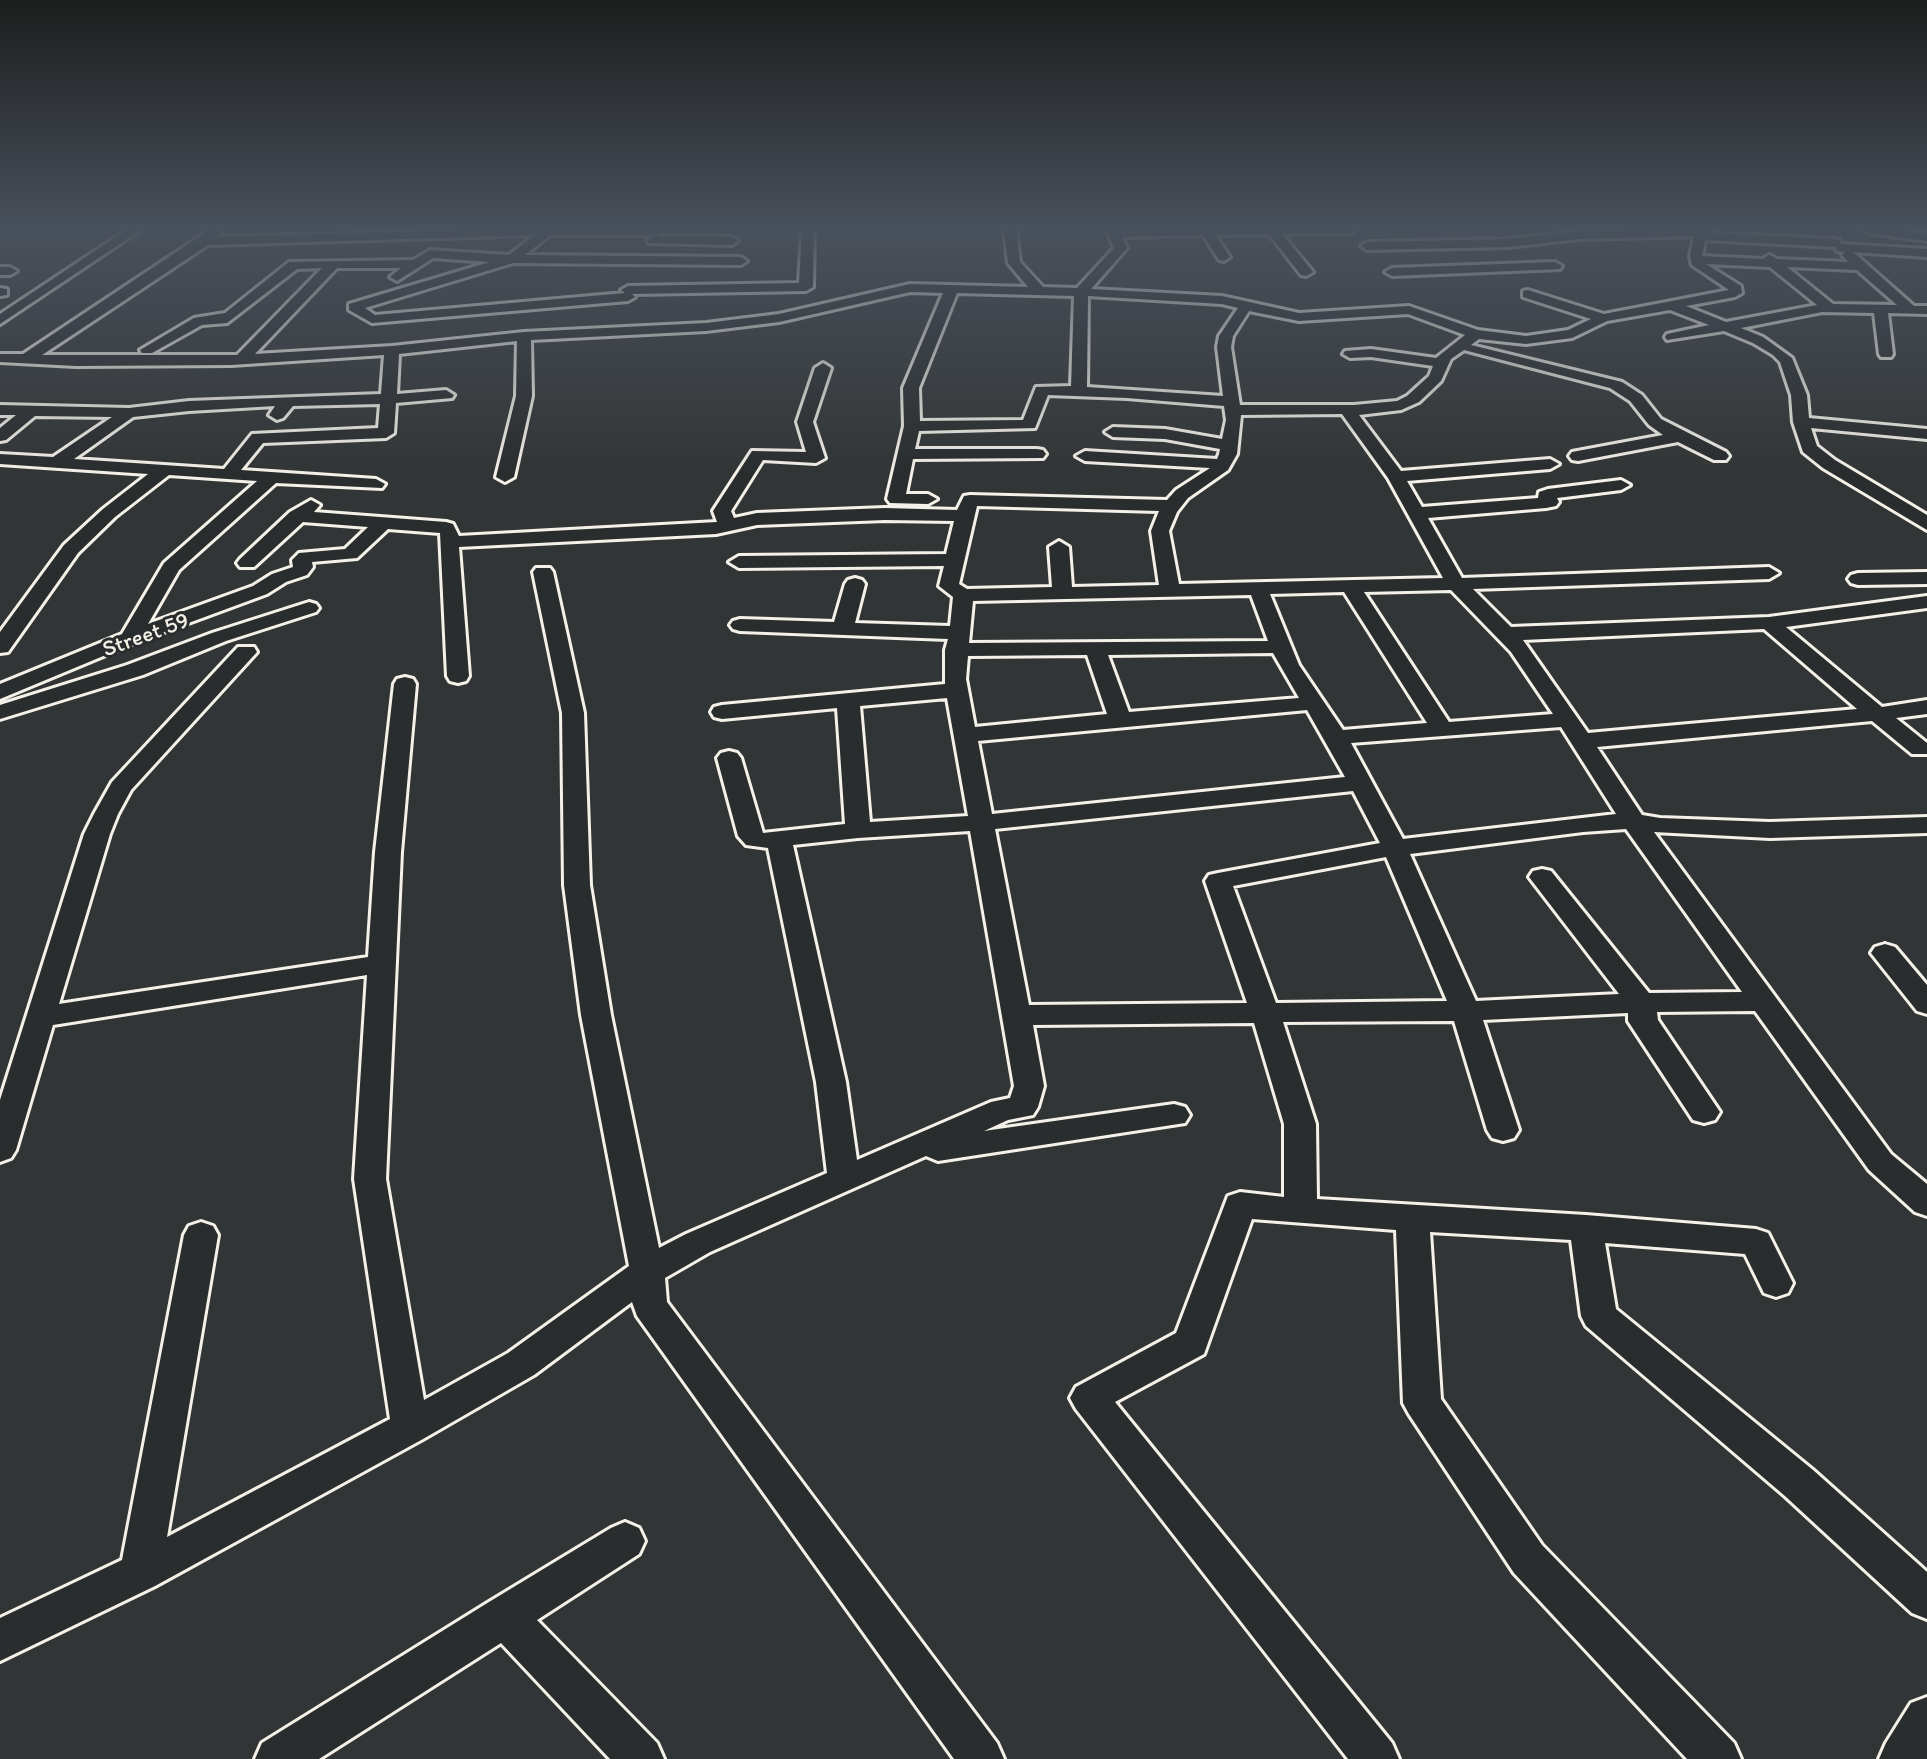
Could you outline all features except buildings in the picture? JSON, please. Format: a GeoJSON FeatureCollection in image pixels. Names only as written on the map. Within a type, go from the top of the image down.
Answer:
{"type":"FeatureCollection","features":[{"type":"Feature","properties":{"kind":"street"},"geometry":{"type":"LineString","coordinates":[[26,359],[99,311]]}},
{"type":"Feature","properties":{"kind":"street"},"geometry":{"type":"LineString","coordinates":[[147,350],[199,321],[222,320],[236,311]]}},
{"type":"Feature","properties":{"kind":"street"},"geometry":{"type":"LineString","coordinates":[[242,359],[288,311]]}},
{"type":"Feature","properties":{"kind":"street"},"geometry":{"type":"LineString","coordinates":[[355,311],[363,336],[392,350],[524,337],[706,327],[779,318],[809,311]]}},
{"type":"Feature","properties":{"kind":"street"},"geometry":{"type":"LineString","coordinates":[[0,358],[76,361],[242,359],[363,336],[520,311]]}},
{"type":"Feature","properties":{"kind":"street"},"geometry":{"type":"LineString","coordinates":[[631,311],[635,331]]}},
{"type":"Feature","properties":{"kind":"street"},"geometry":{"type":"LineString","coordinates":[[943,311],[911,388],[912,426],[896,499],[967,508]]}},
{"type":"Feature","properties":{"kind":"street"},"geometry":{"type":"LineString","coordinates":[[1079,391],[1081,311]]}},
{"type":"Feature","properties":{"kind":"street"},"geometry":{"type":"LineString","coordinates":[[1170,589],[1160,531],[1172,506],[1182,494],[1219,470],[1222,464],[1229,445],[1233,406],[1224,347],[1226,336],[1243,311]]}},
{"type":"Feature","properties":{"kind":"street"},"geometry":{"type":"LineString","coordinates":[[1271,311],[1299,317],[1356,315],[1370,311]]}},
{"type":"Feature","properties":{"kind":"street"},"geometry":{"type":"LineString","coordinates":[[1429,311],[1468,340],[1616,385],[1636,398],[1655,422],[1720,456]]}},
{"type":"Feature","properties":{"kind":"street"},"geometry":{"type":"LineString","coordinates":[[1582,311],[1604,318]]}},
{"type":"Feature","properties":{"kind":"street"},"geometry":{"type":"LineString","coordinates":[[912,426],[1029,425],[1042,390],[1233,406],[1349,410],[1401,405],[1413,400],[1436,378],[1444,357],[1468,340],[1538,339],[1572,334],[1604,318],[1643,311]]}},
{"type":"Feature","properties":{"kind":"street"},"geometry":{"type":"LineString","coordinates":[[1685,311],[1772,347],[1787,362],[1800,395],[1805,441],[1816,455],[1914,513],[1927,524]]}},
{"type":"Feature","properties":{"kind":"street"},"geometry":{"type":"LineString","coordinates":[[1672,337],[1807,311]]}},
{"type":"Feature","properties":{"kind":"street"},"geometry":{"type":"LineString","coordinates":[[1880,311],[1886,354]]}},
{"type":"Feature","properties":{"kind":"street"},"geometry":{"type":"LineString","coordinates":[[505,477],[524,396],[524,337]]}},
{"type":"Feature","properties":{"kind":"street"},"geometry":{"type":"LineString","coordinates":[[258,438],[386,433],[392,350]]}},
{"type":"Feature","properties":{"kind":"street"},"geometry":{"type":"LineString","coordinates":[[1350,355],[1371,353],[1442,363]]}},
{"type":"Feature","properties":{"kind":"street"},"geometry":{"type":"LineString","coordinates":[[727,525],[722,511],[758,456],[816,457],[804,422],[823,368]]}},
{"type":"Feature","properties":{"kind":"street"},"geometry":{"type":"LineString","coordinates":[[0,410],[129,412],[288,401],[446,395]]}},
{"type":"Feature","properties":{"kind":"street"},"geometry":{"type":"LineString","coordinates":[[229,474],[288,401]]}},
{"type":"Feature","properties":{"kind":"street"},"geometry":{"type":"LineString","coordinates":[[1349,410],[1396,477],[1456,584],[1518,648],[1633,821],[1880,1162],[1927,1203]]}},
{"type":"Feature","properties":{"kind":"street"},"geometry":{"type":"LineString","coordinates":[[0,436],[30,412]]}},
{"type":"Feature","properties":{"kind":"street"},"geometry":{"type":"LineString","coordinates":[[58,462],[129,412]]}},
{"type":"Feature","properties":{"kind":"street"},"geometry":{"type":"LineString","coordinates":[[1801,422],[1927,434]]}},
{"type":"Feature","properties":{"kind":"street"},"geometry":{"type":"LineString","coordinates":[[1113,432],[1165,434],[1229,445]]}},
{"type":"Feature","properties":{"kind":"street"},"geometry":{"type":"LineString","coordinates":[[1578,456],[1680,437]]}},
{"type":"Feature","properties":{"kind":"street"},"geometry":{"type":"LineString","coordinates":[[907,454],[1037,454]]}},
{"type":"Feature","properties":{"kind":"street"},"geometry":{"type":"LineString","coordinates":[[1084,456],[1222,464]]}},
{"type":"Feature","properties":{"kind":"street"},"geometry":{"type":"LineString","coordinates":[[0,459],[376,484]]}},
{"type":"Feature","properties":{"kind":"street"},"geometry":{"type":"LineString","coordinates":[[1396,477],[1550,464]]}},
{"type":"Feature","properties":{"kind":"street"},"geometry":{"type":"LineString","coordinates":[[0,647],[71,549],[110,513],[166,469]]}},
{"type":"Feature","properties":{"kind":"street"},"geometry":{"type":"LineString","coordinates":[[130,638],[171,567],[272,477]]}},
{"type":"Feature","properties":{"kind":"street"},"geometry":{"type":"LineString","coordinates":[[247,563],[297,516],[341,482]]}},
{"type":"Feature","properties":{"kind":"street"},"geometry":{"type":"LineString","coordinates":[[1415,513],[1546,503],[1549,502],[1545,496],[1548,494],[1621,485]]}},
{"type":"Feature","properties":{"kind":"street"},"geometry":{"type":"LineString","coordinates":[[450,542],[727,525],[757,519],[967,508],[1172,506]]}},
{"type":"Feature","properties":{"kind":"street"},"geometry":{"type":"LineString","coordinates":[[967,508],[949,586],[963,595],[1456,584],[1769,573]]}},
{"type":"Feature","properties":{"kind":"street"},"geometry":{"type":"LineString","coordinates":[[297,516],[446,528],[450,542],[458,676]]}},
{"type":"Feature","properties":{"kind":"street"},"geometry":{"type":"LineString","coordinates":[[2,690],[130,638],[260,590],[279,578],[300,571],[303,567],[302,560],[306,557],[350,554],[383,523]]}},
{"type":"Feature","properties":{"kind":"street"},"geometry":{"type":"LineString","coordinates":[[1059,547],[1062,592]]}},
{"type":"Feature","properties":{"kind":"street"},"geometry":{"type":"LineString","coordinates":[[738,562],[954,560]]}},
{"type":"Feature","properties":{"kind":"street"},"geometry":{"type":"LineString","coordinates":[[543,572],[573,713],[577,885],[596,1015],[647,1271],[650,1306],[981,1759]]}},
{"type":"Feature","properties":{"kind":"street"},"geometry":{"type":"LineString","coordinates":[[1858,579],[1927,578]]}},
{"type":"Feature","properties":{"kind":"street"},"geometry":{"type":"LineString","coordinates":[[843,628],[855,584]]}},
{"type":"Feature","properties":{"kind":"street"},"geometry":{"type":"LineString","coordinates":[[1350,586],[1443,730]]}},
{"type":"Feature","properties":{"kind":"street"},"geometry":{"type":"LineString","coordinates":[[1258,588],[1288,664],[1336,737],[1395,848],[1466,1011],[1503,1130]]}},
{"type":"Feature","properties":{"kind":"street"},"geometry":{"type":"LineString","coordinates":[[0,1640],[140,1572],[410,1427],[521,1364],[647,1271],[698,1243],[1002,1110],[1023,1107],[1028,1086],[957,690],[957,641],[963,595]]}},
{"type":"Feature","properties":{"kind":"street"},"geometry":{"type":"LineString","coordinates":[[1505,634],[1769,623],[1927,602]]}},
{"type":"Feature","properties":{"kind":"street","name":"Street 59"},"geometry":{"type":"LineString","coordinates":[[0,712],[135,670],[219,637],[309,608]]}},
{"type":"Feature","properties":{"kind":"street"},"geometry":{"type":"LineString","coordinates":[[1769,623],[1920,749]]}},
{"type":"Feature","properties":{"kind":"street"},"geometry":{"type":"LineString","coordinates":[[740,625],[843,628],[957,641],[1096,646],[1281,647]]}},
{"type":"Feature","properties":{"kind":"street"},"geometry":{"type":"LineString","coordinates":[[1096,646],[1120,720]]}},
{"type":"Feature","properties":{"kind":"street"},"geometry":{"type":"LineString","coordinates":[[0,1150],[97,834],[121,787],[246,652]]}},
{"type":"Feature","properties":{"kind":"street"},"geometry":{"type":"LineString","coordinates":[[405,684],[388,852],[370,1179],[410,1427]]}},
{"type":"Feature","properties":{"kind":"street"},"geometry":{"type":"LineString","coordinates":[[722,712],[957,690]]}},
{"type":"Feature","properties":{"kind":"street"},"geometry":{"type":"LineString","coordinates":[[848,701],[858,830]]}},
{"type":"Feature","properties":{"kind":"street"},"geometry":{"type":"LineString","coordinates":[[965,734],[1313,703]]}},
{"type":"Feature","properties":{"kind":"street"},"geometry":{"type":"LineString","coordinates":[[1582,741],[1927,707]]}},
{"type":"Feature","properties":{"kind":"street"},"geometry":{"type":"LineString","coordinates":[[1336,737],[1568,720]]}},
{"type":"Feature","properties":{"kind":"street"},"geometry":{"type":"LineString","coordinates":[[729,758],[751,836],[755,841],[858,830],[980,823],[1361,783]]}},
{"type":"Feature","properties":{"kind":"street"},"geometry":{"type":"LineString","coordinates":[[1301,1211],[1300,1124],[1265,1012],[1217,881],[1395,848],[1583,824],[1633,821],[1660,826],[1769,830],[1927,825]]}},
{"type":"Feature","properties":{"kind":"street"},"geometry":{"type":"LineString","coordinates":[[779,839],[831,1082],[844,1180]]}},
{"type":"Feature","properties":{"kind":"street"},"geometry":{"type":"LineString","coordinates":[[1542,877],[1641,1003],[1643,1021],[1704,1112]]}},
{"type":"Feature","properties":{"kind":"street"},"geometry":{"type":"LineString","coordinates":[[1885,953],[1927,1003]]}},
{"type":"Feature","properties":{"kind":"street"},"geometry":{"type":"LineString","coordinates":[[41,1017],[382,964]]}},
{"type":"Feature","properties":{"kind":"street"},"geometry":{"type":"LineString","coordinates":[[1015,1015],[1466,1011],[1641,1003],[1763,1001]]}},
{"type":"Feature","properties":{"kind":"street"},"geometry":{"type":"LineString","coordinates":[[905,1153],[1174,1115]]}},
{"type":"Feature","properties":{"kind":"street"},"geometry":{"type":"LineString","coordinates":[[1376,1759],[1089,1398],[1191,1343],[1240,1206],[1586,1228],[1756,1242],[1776,1283]]}},
{"type":"Feature","properties":{"kind":"street"},"geometry":{"type":"LineString","coordinates":[[1412,1218],[1422,1403],[1528,1559],[1718,1759]]}},
{"type":"Feature","properties":{"kind":"street"},"geometry":{"type":"LineString","coordinates":[[1586,1228],[1599,1316],[1799,1483],[1927,1599]]}},
{"type":"Feature","properties":{"kind":"street"},"geometry":{"type":"LineString","coordinates":[[140,1572],[201,1235]]}},
{"type":"Feature","properties":{"kind":"street"},"geometry":{"type":"LineString","coordinates":[[278,1759],[625,1541]]}},
{"type":"Feature","properties":{"kind":"street"},"geometry":{"type":"LineString","coordinates":[[504,1616],[636,1758]]}},
{"type":"Feature","properties":{"kind":"street"},"geometry":{"type":"LineString","coordinates":[[1902,1759],[1927,1719]]}}]}
